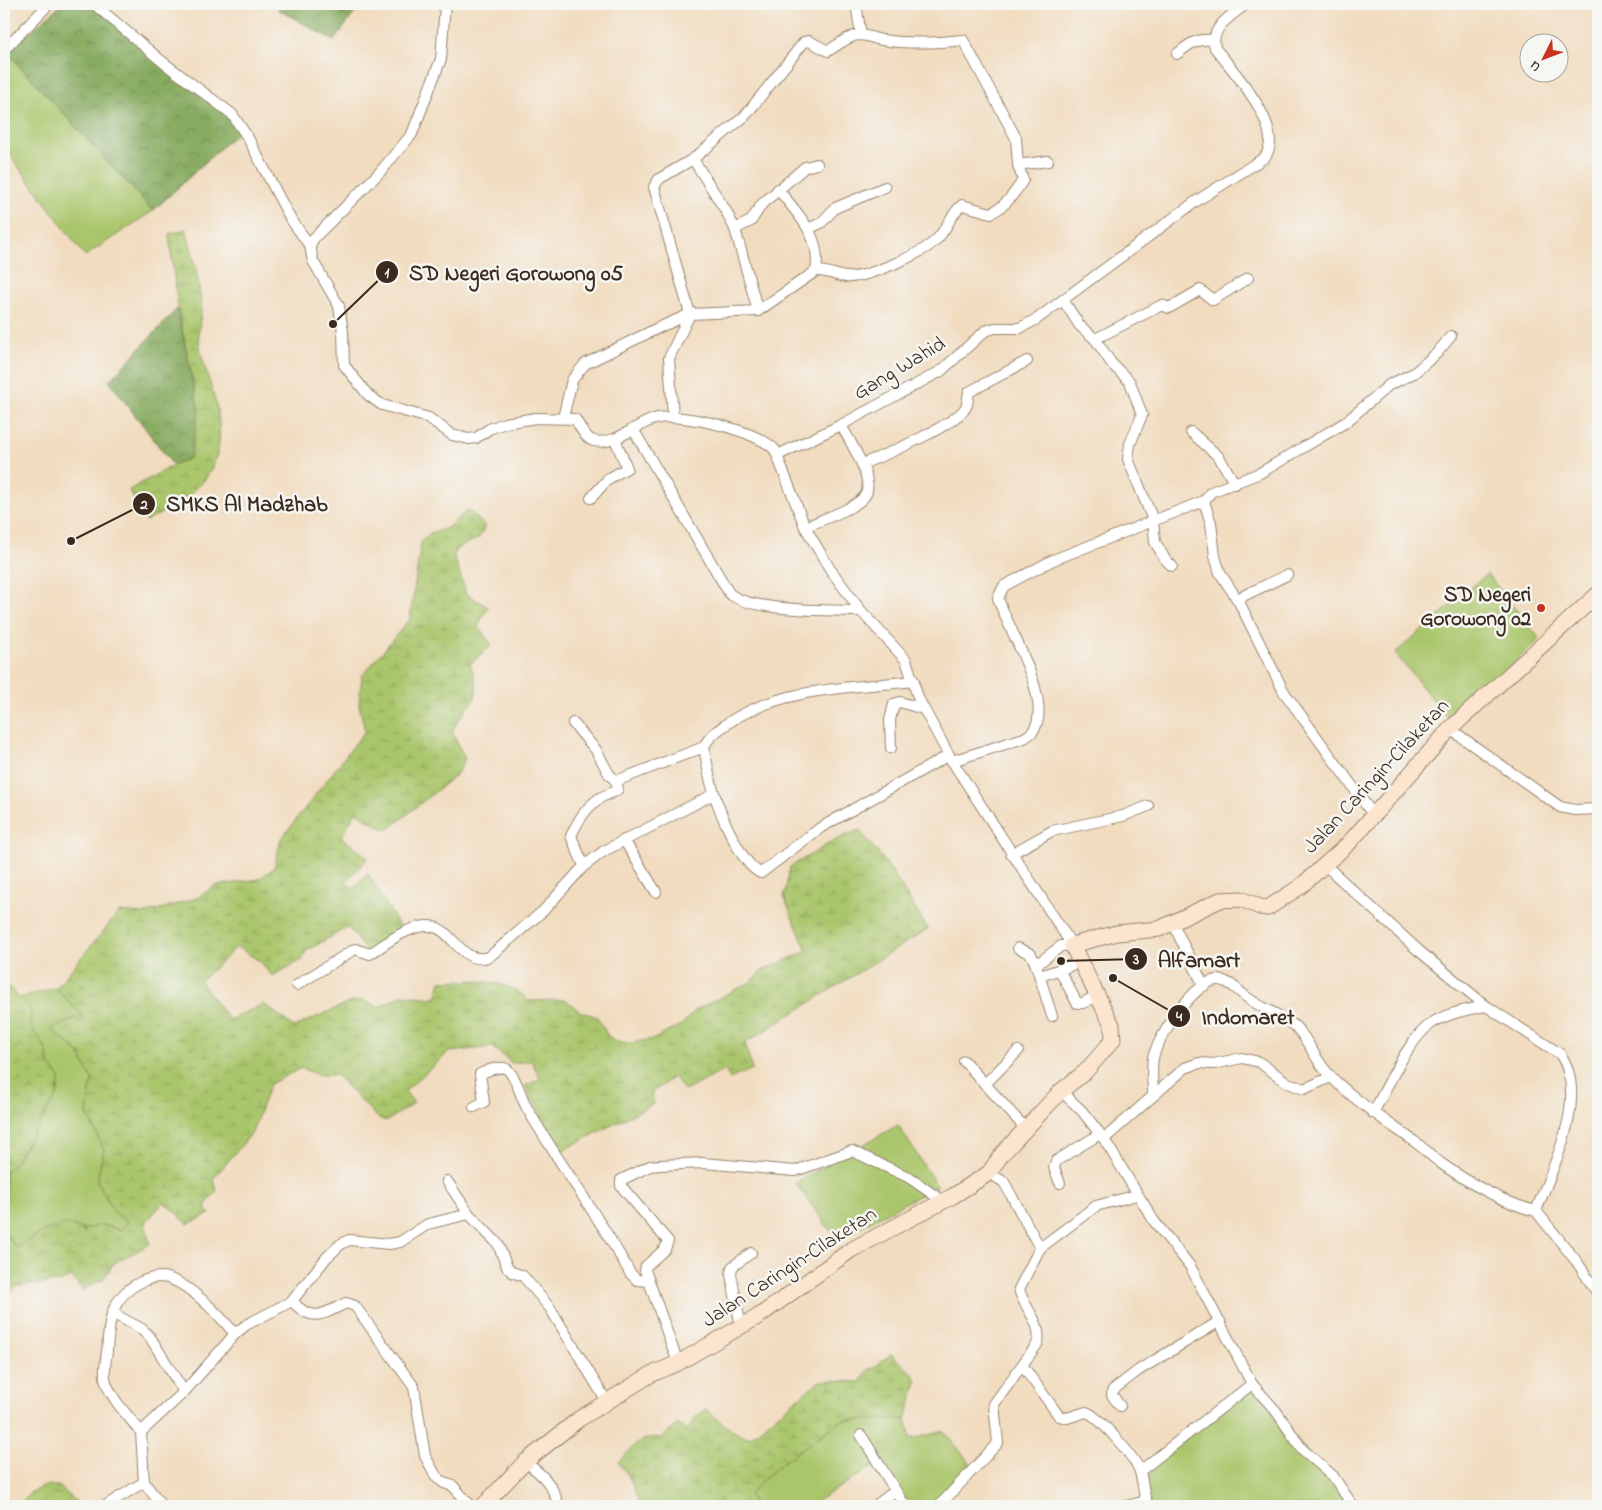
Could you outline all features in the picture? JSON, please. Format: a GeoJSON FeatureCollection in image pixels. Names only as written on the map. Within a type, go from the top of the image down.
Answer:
{"type":"FeatureCollection","features":[{"type":"Feature","properties":{"kind":"street"},"geometry":{"type":"LineString","coordinates":[[4,50],[48,4]]}},
{"type":"Feature","properties":{"kind":"street"},"geometry":{"type":"LineString","coordinates":[[94,4],[164,63],[232,114],[248,138],[290,218],[310,246],[313,261],[339,306],[344,332],[344,365],[368,395],[382,406],[429,418],[452,435],[469,439],[476,438],[489,429],[505,423],[536,418],[575,419],[587,437],[593,441],[615,439],[658,418],[672,417],[718,425],[753,436],[770,444],[778,455],[805,527],[830,570],[861,611],[898,649],[906,660],[923,709],[950,758],[1072,946]]}},
{"type":"Feature","properties":{"kind":"street"},"geometry":{"type":"LineString","coordinates":[[310,246],[314,238],[380,172],[412,134],[441,59],[445,4]]}},
{"type":"Feature","properties":{"kind":"street"},"geometry":{"type":"LineString","coordinates":[[856,4],[861,35]]}},
{"type":"Feature","properties":{"kind":"street"},"geometry":{"type":"LineString","coordinates":[[1177,54],[1191,43],[1203,39],[1213,40],[1214,33],[1222,23],[1246,4]]}},
{"type":"Feature","properties":{"kind":"street"},"geometry":{"type":"LineString","coordinates":[[564,418],[569,388],[580,368],[658,328],[690,314],[758,311],[816,271],[851,277],[890,265],[919,253],[939,238],[953,212],[962,205],[991,213],[999,210],[1010,199],[1023,180],[1018,165],[1016,138],[963,40],[917,42],[879,40],[861,35],[852,37],[828,51],[809,41],[804,42],[745,116],[693,159],[659,179],[654,187],[690,314],[669,358],[672,417]]}},
{"type":"Feature","properties":{"kind":"street","name":"Gang Wahid"},"geometry":{"type":"LineString","coordinates":[[778,455],[841,425],[941,371],[985,331],[995,328],[1020,328],[1064,300],[1195,202],[1264,158],[1269,152],[1272,142],[1268,129],[1255,99],[1216,48],[1213,40]]}},
{"type":"Feature","properties":{"kind":"street"},"geometry":{"type":"LineString","coordinates":[[693,159],[726,211],[734,229],[758,311]]}},
{"type":"Feature","properties":{"kind":"street"},"geometry":{"type":"LineString","coordinates":[[1018,165],[1048,161]]}},
{"type":"Feature","properties":{"kind":"street"},"geometry":{"type":"LineString","coordinates":[[734,229],[751,221],[762,204],[805,167],[816,164]]}},
{"type":"Feature","properties":{"kind":"street"},"geometry":{"type":"LineString","coordinates":[[810,228],[821,222],[835,208],[885,187]]}},
{"type":"Feature","properties":{"kind":"street"},"geometry":{"type":"LineString","coordinates":[[778,189],[810,228],[818,258],[816,271]]}},
{"type":"Feature","properties":{"kind":"street"},"geometry":{"type":"LineString","coordinates":[[1095,339],[1162,305],[1169,308],[1200,290],[1213,300],[1248,278]]}},
{"type":"Feature","properties":{"kind":"street"},"geometry":{"type":"LineString","coordinates":[[1064,300],[1080,326],[1095,339],[1112,364],[1130,382],[1142,409],[1142,414],[1130,444],[1128,459],[1153,520],[1155,542],[1164,559],[1172,566]]}},
{"type":"Feature","properties":{"kind":"street"},"geometry":{"type":"LineString","coordinates":[[704,747],[714,794],[742,854],[749,864],[761,873],[820,828],[950,758],[1024,738],[1034,731],[1037,721],[1038,698],[1033,678],[999,602],[998,598],[1001,590],[1053,560],[1204,501],[1211,492],[1235,484],[1280,463],[1346,422],[1390,386],[1414,373],[1437,353],[1451,336]]}},
{"type":"Feature","properties":{"kind":"street"},"geometry":{"type":"LineString","coordinates":[[862,464],[896,450],[955,418],[966,407],[969,392],[1026,361]]}},
{"type":"Feature","properties":{"kind":"street"},"geometry":{"type":"LineString","coordinates":[[805,527],[851,507],[866,495],[868,488],[862,464],[841,425]]}},
{"type":"Feature","properties":{"kind":"street"},"geometry":{"type":"LineString","coordinates":[[633,429],[729,592],[736,600],[781,608],[861,611]]}},
{"type":"Feature","properties":{"kind":"street"},"geometry":{"type":"LineString","coordinates":[[1191,432],[1219,457],[1235,484]]}},
{"type":"Feature","properties":{"kind":"street"},"geometry":{"type":"LineString","coordinates":[[592,498],[608,479],[627,468],[615,439]]}},
{"type":"Feature","properties":{"kind":"street"},"geometry":{"type":"LineString","coordinates":[[1204,501],[1212,523],[1215,556],[1220,573],[1239,602],[1284,692],[1374,816]]}},
{"type":"Feature","properties":{"kind":"street"},"geometry":{"type":"LineString","coordinates":[[1239,602],[1243,596],[1287,575]]}},
{"type":"Feature","properties":{"kind":"street","name":"Jalan Caringin–Cilaketan"},"geometry":{"type":"LineString","coordinates":[[483,1506],[525,1462],[579,1419],[650,1375],[678,1363],[741,1326],[851,1250],[943,1201],[989,1173],[1002,1154],[1061,1091],[1085,1072],[1114,1040],[1112,1025],[1072,946],[1117,933],[1159,929],[1220,900],[1241,899],[1260,907],[1268,908],[1301,886],[1325,866],[1374,816],[1450,729],[1598,594]]}},
{"type":"Feature","properties":{"kind":"street"},"geometry":{"type":"LineString","coordinates":[[616,781],[704,747],[716,732],[746,711],[764,704],[813,693],[914,681]]}},
{"type":"Feature","properties":{"kind":"street"},"geometry":{"type":"LineString","coordinates":[[891,748],[890,720],[894,704],[898,702],[923,709]]}},
{"type":"Feature","properties":{"kind":"street"},"geometry":{"type":"LineString","coordinates":[[573,724],[596,750],[609,774],[616,781],[618,789],[601,798],[578,819],[571,836],[584,866]]}},
{"type":"Feature","properties":{"kind":"street"},"geometry":{"type":"LineString","coordinates":[[1450,729],[1560,807],[1575,810],[1598,809]]}},
{"type":"Feature","properties":{"kind":"street"},"geometry":{"type":"LineString","coordinates":[[297,985],[355,949],[370,954],[403,932],[427,926],[439,929],[470,957],[481,959],[489,957],[544,910],[584,866],[604,851],[714,794]]}},
{"type":"Feature","properties":{"kind":"street"},"geometry":{"type":"LineString","coordinates":[[1011,854],[1052,831],[1123,816],[1148,806]]}},
{"type":"Feature","properties":{"kind":"street"},"geometry":{"type":"LineString","coordinates":[[624,840],[656,892]]}},
{"type":"Feature","properties":{"kind":"street"},"geometry":{"type":"LineString","coordinates":[[1325,866],[1418,950],[1486,1006],[1560,1054],[1568,1070],[1571,1096],[1569,1117],[1564,1138],[1536,1211]]}},
{"type":"Feature","properties":{"kind":"street"},"geometry":{"type":"LineString","coordinates":[[1172,922],[1204,986]]}},
{"type":"Feature","properties":{"kind":"street"},"geometry":{"type":"LineString","coordinates":[[1036,965],[1061,946],[1072,946]]}},
{"type":"Feature","properties":{"kind":"street"},"geometry":{"type":"LineString","coordinates":[[1018,948],[1031,954],[1052,1016]]}},
{"type":"Feature","properties":{"kind":"street"},"geometry":{"type":"LineString","coordinates":[[1040,976],[1060,971],[1080,962]]}},
{"type":"Feature","properties":{"kind":"street"},"geometry":{"type":"LineString","coordinates":[[1060,971],[1077,1004],[1098,995]]}},
{"type":"Feature","properties":{"kind":"street"},"geometry":{"type":"LineString","coordinates":[[1153,1096],[1153,1058],[1165,1032],[1182,1005],[1204,986],[1215,980],[1230,983],[1249,1000],[1301,1032],[1319,1064],[1331,1077],[1373,1113],[1417,1143],[1442,1164],[1466,1179],[1521,1208],[1536,1211],[1577,1262],[1598,1294]]}},
{"type":"Feature","properties":{"kind":"street"},"geometry":{"type":"LineString","coordinates":[[1373,1113],[1401,1061],[1432,1023],[1460,1011],[1486,1006]]}},
{"type":"Feature","properties":{"kind":"street"},"geometry":{"type":"LineString","coordinates":[[985,1084],[1018,1051]]}},
{"type":"Feature","properties":{"kind":"street"},"geometry":{"type":"LineString","coordinates":[[1060,1182],[1054,1168],[1056,1161],[1102,1136],[1192,1064],[1214,1064],[1242,1058],[1266,1065],[1296,1088],[1304,1089],[1331,1077]]}},
{"type":"Feature","properties":{"kind":"street"},"geometry":{"type":"LineString","coordinates":[[964,1061],[1026,1129]]}},
{"type":"Feature","properties":{"kind":"street"},"geometry":{"type":"LineString","coordinates":[[474,1107],[484,1102],[480,1074],[503,1067],[508,1069],[517,1084],[526,1106],[602,1225],[630,1273],[638,1280],[649,1281]]}},
{"type":"Feature","properties":{"kind":"street"},"geometry":{"type":"LineString","coordinates":[[1061,1091],[1082,1111],[1102,1136],[1122,1166],[1137,1195],[1190,1266],[1220,1321],[1242,1369],[1252,1384],[1276,1410],[1302,1449],[1333,1476],[1353,1506]]}},
{"type":"Feature","properties":{"kind":"street"},"geometry":{"type":"LineString","coordinates":[[678,1363],[649,1281],[646,1266],[665,1250],[668,1241],[620,1183],[650,1166],[704,1163],[795,1171],[852,1151],[908,1178],[943,1201]]}},
{"type":"Feature","properties":{"kind":"street"},"geometry":{"type":"LineString","coordinates":[[989,1173],[1004,1182],[1040,1248]]}},
{"type":"Feature","properties":{"kind":"street"},"geometry":{"type":"LineString","coordinates":[[447,1181],[469,1214],[498,1244],[507,1267],[512,1272],[523,1276],[550,1308],[607,1402]]}},
{"type":"Feature","properties":{"kind":"street"},"geometry":{"type":"LineString","coordinates":[[938,1506],[998,1443],[994,1404],[1038,1343],[1040,1333],[1019,1289],[1040,1248],[1096,1206],[1137,1195]]}},
{"type":"Feature","properties":{"kind":"street"},"geometry":{"type":"LineString","coordinates":[[141,1432],[184,1392],[235,1334],[246,1325],[292,1301],[327,1257],[341,1244],[350,1240],[390,1244],[400,1242],[428,1224],[469,1214]]}},
{"type":"Feature","properties":{"kind":"street"},"geometry":{"type":"LineString","coordinates":[[741,1326],[731,1274],[732,1267],[750,1253]]}},
{"type":"Feature","properties":{"kind":"street"},"geometry":{"type":"LineString","coordinates":[[162,1506],[144,1482],[141,1432],[112,1393],[105,1378],[109,1322],[112,1313],[120,1296],[126,1289],[145,1280],[161,1277],[173,1281],[207,1303],[235,1334]]}},
{"type":"Feature","properties":{"kind":"street"},"geometry":{"type":"LineString","coordinates":[[292,1301],[301,1311],[311,1316],[324,1314],[346,1303],[354,1306],[414,1387],[425,1456],[436,1476],[444,1483],[454,1486],[471,1506]]}},
{"type":"Feature","properties":{"kind":"street"},"geometry":{"type":"LineString","coordinates":[[112,1313],[142,1329],[150,1338],[184,1392]]}},
{"type":"Feature","properties":{"kind":"street"},"geometry":{"type":"LineString","coordinates":[[1120,1406],[1112,1395],[1113,1390],[1139,1370],[1220,1321]]}},
{"type":"Feature","properties":{"kind":"street"},"geometry":{"type":"LineString","coordinates":[[1022,1365],[1059,1416],[1067,1418],[1086,1412],[1090,1413],[1129,1454],[1140,1471],[1142,1491],[1147,1504],[1126,1506]]}},
{"type":"Feature","properties":{"kind":"street"},"geometry":{"type":"LineString","coordinates":[[1140,1471],[1252,1384]]}},
{"type":"Feature","properties":{"kind":"street"},"geometry":{"type":"LineString","coordinates":[[861,1435],[905,1506]]}},
{"type":"Feature","properties":{"kind":"street"},"geometry":{"type":"LineString","coordinates":[[525,1462],[537,1470],[550,1485],[556,1495],[558,1506]]}},
{"type":"Feature","properties":{"kind":"street"},"geometry":{"type":"LineString","coordinates":[[105,1506],[144,1482]]}},
{"type":"Feature","properties":{"kind":"street"},"geometry":{"type":"LineString","coordinates":[[875,1506],[895,1491]]}},
{"type":"Feature","properties":{"kind":"green space"},"geometry":{"type":"Polygon","coordinates":[[[62,4],[91,4],[242,128],[153,211],[7,52],[62,4]]]}},
{"type":"Feature","properties":{"kind":"green space"},"geometry":{"type":"Polygon","coordinates":[[[279,4],[361,4],[334,41],[278,9],[279,4]]]}},
{"type":"Feature","properties":{"kind":"green space"},"geometry":{"type":"Polygon","coordinates":[[[7,52],[153,211],[85,256],[4,147],[4,53],[7,52]]]}},
{"type":"Feature","properties":{"kind":"green space"},"geometry":{"type":"Polygon","coordinates":[[[186,229],[199,285],[201,309],[199,341],[216,404],[219,446],[214,463],[196,490],[182,501],[146,521],[129,490],[173,465],[190,458],[199,411],[178,309],[169,234],[186,229]]]}},
{"type":"Feature","properties":{"kind":"green space"},"geometry":{"type":"Polygon","coordinates":[[[177,309],[199,411],[190,458],[173,465],[109,381],[177,309]]]}},
{"type":"Feature","properties":{"kind":"green space"},"geometry":{"type":"Polygon","coordinates":[[[468,510],[485,526],[479,538],[456,549],[454,556],[466,594],[488,607],[478,626],[492,645],[470,664],[475,677],[476,695],[452,732],[465,759],[457,774],[389,829],[382,828],[356,812],[341,837],[368,858],[346,881],[353,888],[368,874],[402,931],[366,951],[348,927],[306,951],[302,960],[272,976],[261,962],[237,947],[200,981],[229,1020],[264,1004],[294,1027],[353,1001],[363,1000],[379,1007],[402,995],[436,998],[441,981],[463,980],[500,984],[521,993],[528,1001],[566,1000],[579,1011],[597,1017],[608,1036],[617,1041],[629,1043],[654,1039],[681,1025],[697,1009],[749,983],[763,970],[807,951],[784,898],[790,867],[833,841],[859,830],[887,864],[928,929],[745,1043],[752,1069],[730,1079],[725,1070],[685,1091],[674,1077],[651,1093],[653,1104],[561,1151],[525,1086],[540,1079],[532,1061],[512,1063],[492,1047],[449,1052],[405,1091],[414,1103],[387,1121],[378,1118],[336,1075],[318,1075],[301,1068],[270,1084],[252,1133],[213,1179],[217,1190],[205,1206],[210,1214],[188,1224],[164,1202],[145,1223],[150,1244],[114,1263],[103,1279],[82,1290],[72,1277],[58,1282],[16,1286],[4,1299],[4,1230],[16,1248],[42,1232],[64,1224],[80,1228],[85,1234],[83,1229],[102,1225],[122,1230],[128,1222],[114,1212],[97,1180],[104,1150],[87,1113],[92,1079],[79,1053],[51,1029],[82,1015],[56,988],[119,912],[144,914],[197,898],[215,886],[259,879],[274,868],[281,839],[365,731],[359,704],[362,676],[410,619],[421,542],[430,533],[446,529],[468,510]]]}},
{"type":"Feature","properties":{"kind":"green space"},"geometry":{"type":"Polygon","coordinates":[[[1487,574],[1540,639],[1450,721],[1395,653],[1487,574]]]}},
{"type":"Feature","properties":{"kind":"green space"},"geometry":{"type":"Polygon","coordinates":[[[4,982],[31,1010],[30,1026],[46,1049],[49,1064],[60,1078],[57,1095],[15,1162],[5,1172],[6,1199],[4,1203],[4,982]]]}},
{"type":"Feature","properties":{"kind":"green space"},"geometry":{"type":"Polygon","coordinates":[[[56,988],[82,1015],[51,1029],[79,1053],[92,1079],[87,1113],[104,1150],[97,1180],[114,1212],[128,1222],[122,1230],[102,1225],[86,1236],[42,1232],[16,1248],[4,1230],[5,1172],[15,1162],[57,1095],[60,1078],[49,1064],[46,1049],[30,1026],[31,1010],[19,998],[56,988]]]}},
{"type":"Feature","properties":{"kind":"green space"},"geometry":{"type":"Polygon","coordinates":[[[898,1125],[937,1186],[837,1239],[795,1183],[898,1125]]]}},
{"type":"Feature","properties":{"kind":"green space"},"geometry":{"type":"Polygon","coordinates":[[[891,1354],[913,1374],[917,1381],[906,1419],[843,1420],[787,1459],[762,1480],[749,1495],[754,1506],[641,1506],[628,1475],[618,1462],[643,1440],[655,1437],[662,1438],[678,1424],[687,1431],[695,1418],[706,1409],[738,1434],[750,1437],[818,1382],[833,1380],[860,1382],[869,1368],[872,1369],[891,1354]]]}},
{"type":"Feature","properties":{"kind":"green space"},"geometry":{"type":"Polygon","coordinates":[[[1254,1387],[1350,1506],[1148,1506],[1147,1484],[1149,1476],[1155,1467],[1180,1443],[1254,1387]]]}},
{"type":"Feature","properties":{"kind":"green space"},"geometry":{"type":"Polygon","coordinates":[[[906,1419],[911,1439],[944,1431],[973,1467],[944,1501],[946,1506],[904,1506],[872,1456],[874,1466],[809,1506],[754,1506],[749,1495],[762,1480],[787,1459],[843,1420],[906,1419]]]}},
{"type":"Feature","properties":{"kind":"green space"},"geometry":{"type":"Polygon","coordinates":[[[48,1485],[60,1487],[81,1506],[17,1506],[31,1492],[48,1485]]]}},
{"type":"Feature","properties":{"kind":"place","name":"SD Negeri Gorowong 05"},"geometry":{"type":"Point","coordinates":[333,324]}},
{"type":"Feature","properties":{"kind":"place","name":"SMKS Al Madzhab"},"geometry":{"type":"Point","coordinates":[71,541]}},
{"type":"Feature","properties":{"kind":"place","name":"SD Negeri Gorowong 02"},"geometry":{"type":"Point","coordinates":[1541,608]}},
{"type":"Feature","properties":{"kind":"place","name":"Alfamart"},"geometry":{"type":"Point","coordinates":[1061,961]}},
{"type":"Feature","properties":{"kind":"place","name":"Indomaret"},"geometry":{"type":"Point","coordinates":[1113,978]}}]}
